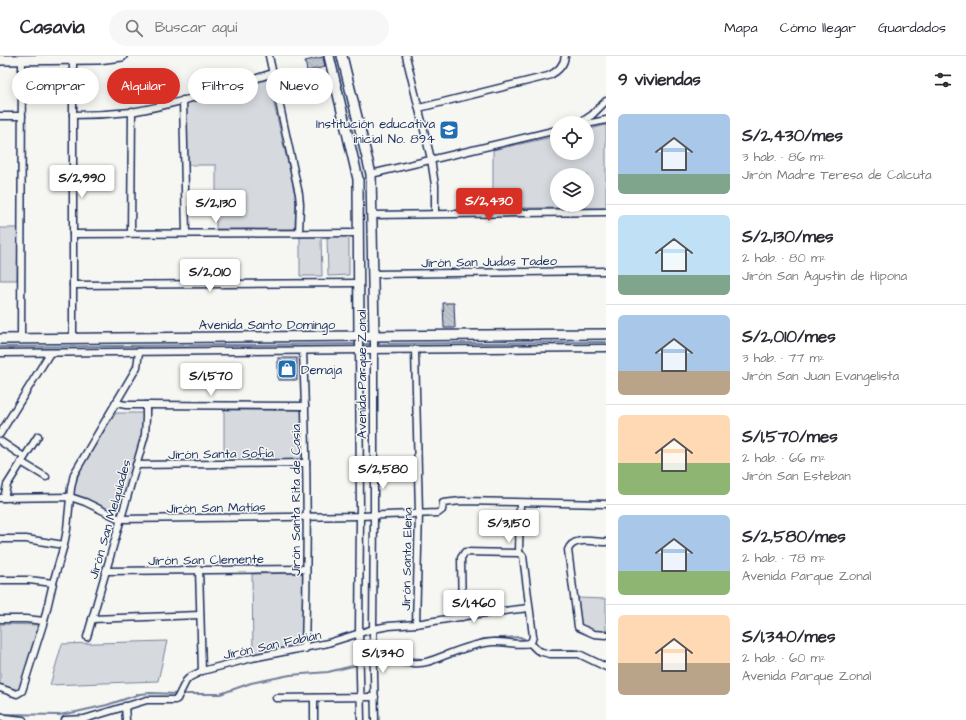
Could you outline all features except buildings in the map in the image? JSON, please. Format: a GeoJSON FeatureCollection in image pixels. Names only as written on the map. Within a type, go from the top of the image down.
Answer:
{"type":"FeatureCollection","features":[{"type":"Feature","properties":{"kind":"main road"},"geometry":{"type":"LineString","coordinates":[[0,60],[73,59],[122,56]]}},
{"type":"Feature","properties":{"kind":"main road","name":"Avenida Parque Zonal"},"geometry":{"type":"LineString","coordinates":[[329,56],[358,179],[359,336]]}},
{"type":"Feature","properties":{"kind":"main road","name":"Avenida Parque Zonal"},"geometry":{"type":"LineString","coordinates":[[342,56],[371,174],[374,336]]}},
{"type":"Feature","properties":{"kind":"main road","name":"Avenida Santo Domingo"},"geometry":{"type":"LineString","coordinates":[[0,339],[606,334]]}},
{"type":"Feature","properties":{"kind":"street"},"geometry":{"type":"LineString","coordinates":[[269,56],[272,68]]}},
{"type":"Feature","properties":{"kind":"street"},"geometry":{"type":"LineString","coordinates":[[406,56],[431,159],[435,185],[435,214]]}},
{"type":"Feature","properties":{"kind":"street"},"geometry":{"type":"LineString","coordinates":[[419,108],[548,76],[556,72],[562,66],[565,56]]}},
{"type":"Feature","properties":{"kind":"street"},"geometry":{"type":"LineString","coordinates":[[73,59],[73,338]]}},
{"type":"Feature","properties":{"kind":"street"},"geometry":{"type":"LineString","coordinates":[[21,339],[22,60]]}},
{"type":"Feature","properties":{"kind":"street"},"geometry":{"type":"LineString","coordinates":[[73,115],[100,115],[132,112],[183,100],[266,75]]}},
{"type":"Feature","properties":{"kind":"street"},"geometry":{"type":"LineString","coordinates":[[183,100],[186,233]]}},
{"type":"Feature","properties":{"kind":"street"},"geometry":{"type":"LineString","coordinates":[[590,116],[606,101]]}},
{"type":"Feature","properties":{"kind":"street"},"geometry":{"type":"LineString","coordinates":[[280,104],[299,194],[299,233]]}},
{"type":"Feature","properties":{"kind":"street"},"geometry":{"type":"LineString","coordinates":[[131,233],[132,112]]}},
{"type":"Feature","properties":{"kind":"street"},"geometry":{"type":"LineString","coordinates":[[0,116],[22,116]]}},
{"type":"Feature","properties":{"kind":"street"},"geometry":{"type":"LineString","coordinates":[[594,123],[606,120]]}},
{"type":"Feature","properties":{"kind":"street"},"geometry":{"type":"LineString","coordinates":[[371,174],[550,132]]}},
{"type":"Feature","properties":{"kind":"street"},"geometry":{"type":"LineString","coordinates":[[371,215],[606,212]]}},
{"type":"Feature","properties":{"kind":"street"},"geometry":{"type":"LineString","coordinates":[[73,234],[358,232]]}},
{"type":"Feature","properties":{"kind":"street","name":"Jirón San Judas Tadeo"},"geometry":{"type":"LineString","coordinates":[[373,274],[606,271]]}},
{"type":"Feature","properties":{"kind":"street"},"geometry":{"type":"LineString","coordinates":[[73,285],[359,283]]}},
{"type":"Feature","properties":{"kind":"street","name":"Avenida Parque Zonal"},"geometry":{"type":"LineString","coordinates":[[359,336],[359,633],[361,720]]}},
{"type":"Feature","properties":{"kind":"street","name":"Avenida Parque Zonal"},"geometry":{"type":"LineString","coordinates":[[374,336],[373,629],[375,720]]}},
{"type":"Feature","properties":{"kind":"street","name":"Avenida Santo Domingo"},"geometry":{"type":"LineString","coordinates":[[0,353],[606,348]]}},
{"type":"Feature","properties":{"kind":"street","name":"Jirón Santa Elena"},"geometry":{"type":"LineString","coordinates":[[415,350],[419,514],[416,624]]}},
{"type":"Feature","properties":{"kind":"street","name":"Jirón Santa Rita de Casia"},"geometry":{"type":"LineString","coordinates":[[303,351],[306,463],[305,649]]}},
{"type":"Feature","properties":{"kind":"street"},"geometry":{"type":"LineString","coordinates":[[0,688],[17,694],[22,691],[44,621],[64,545],[72,480],[77,467],[137,367],[139,352]]}},
{"type":"Feature","properties":{"kind":"street"},"geometry":{"type":"LineString","coordinates":[[0,434],[50,353]]}},
{"type":"Feature","properties":{"kind":"street"},"geometry":{"type":"LineString","coordinates":[[115,403],[126,405],[305,406]]}},
{"type":"Feature","properties":{"kind":"street","name":"Jirón San Melquíades"},"geometry":{"type":"LineString","coordinates":[[87,637],[146,427],[146,405]]}},
{"type":"Feature","properties":{"kind":"street"},"geometry":{"type":"LineString","coordinates":[[2,498],[3,489],[38,436]]}},
{"type":"Feature","properties":{"kind":"street"},"geometry":{"type":"LineString","coordinates":[[0,441],[46,477]]}},
{"type":"Feature","properties":{"kind":"street","name":"Jirón Santa Sofía"},"geometry":{"type":"LineString","coordinates":[[136,465],[306,463]]}},
{"type":"Feature","properties":{"kind":"street","name":"Jirón San Matías"},"geometry":{"type":"LineString","coordinates":[[2,498],[70,497],[85,502],[120,519],[419,514],[438,513],[442,510],[442,504],[449,502],[520,502]]}},
{"type":"Feature","properties":{"kind":"street"},"geometry":{"type":"LineString","coordinates":[[519,553],[520,502],[606,504]]}},
{"type":"Feature","properties":{"kind":"street"},"geometry":{"type":"LineString","coordinates":[[0,539],[26,539],[64,545]]}},
{"type":"Feature","properties":{"kind":"street"},"geometry":{"type":"LineString","coordinates":[[606,542],[574,542],[569,546],[568,550],[578,627],[594,634],[606,635]]}},
{"type":"Feature","properties":{"kind":"street"},"geometry":{"type":"LineString","coordinates":[[462,617],[461,558],[465,552],[519,553],[523,556],[533,636],[530,643]]}},
{"type":"Feature","properties":{"kind":"street","name":"Jirón San Clemente"},"geometry":{"type":"LineString","coordinates":[[106,571],[306,568]]}},
{"type":"Feature","properties":{"kind":"street"},"geometry":{"type":"LineString","coordinates":[[199,570],[202,671]]}},
{"type":"Feature","properties":{"kind":"street"},"geometry":{"type":"LineString","coordinates":[[0,580],[29,580],[53,583]]}},
{"type":"Feature","properties":{"kind":"street","name":"Jirón San Fabián"},"geometry":{"type":"LineString","coordinates":[[125,706],[147,700],[176,700],[186,681],[190,677],[202,671],[252,658],[305,649],[373,629],[529,608]]}},
{"type":"Feature","properties":{"kind":"street"},"geometry":{"type":"LineString","coordinates":[[92,619],[200,615]]}},
{"type":"Feature","properties":{"kind":"street"},"geometry":{"type":"LineString","coordinates":[[0,619],[44,621]]}},
{"type":"Feature","properties":{"kind":"street"},"geometry":{"type":"LineString","coordinates":[[374,662],[389,659],[418,664],[483,643],[498,641],[524,644],[530,643]]}},
{"type":"Feature","properties":{"kind":"street"},"geometry":{"type":"LineString","coordinates":[[530,643],[537,650],[550,654],[579,654],[606,668]]}},
{"type":"Feature","properties":{"kind":"street"},"geometry":{"type":"LineString","coordinates":[[276,698],[375,697]]}},
{"type":"Feature","properties":{"kind":"street"},"geometry":{"type":"LineString","coordinates":[[314,698],[314,720]]}},
{"type":"Feature","properties":{"kind":"street"},"geometry":{"type":"LineString","coordinates":[[65,720],[84,720],[125,706],[126,720]]}},
{"type":"Feature","properties":{"kind":"street"},"geometry":{"type":"LineString","coordinates":[[0,716],[23,720]]}},
{"type":"Feature","properties":{"kind":"shaded area"},"geometry":{"type":"Polygon","coordinates":[[[266,80],[266,104],[274,104],[296,200],[295,229],[216,229],[216,165],[187,165],[186,103],[258,104],[258,82],[266,80]]]}},
{"type":"Feature","properties":{"kind":"shaded area"},"geometry":{"type":"Polygon","coordinates":[[[606,125],[606,208],[594,208],[594,168],[550,168],[550,208],[493,208],[493,150],[550,138],[550,160],[594,160],[594,128],[606,125]]]}},
{"type":"Feature","properties":{"kind":"shaded area"},"geometry":{"type":"Polygon","coordinates":[[[0,228],[18,228],[17,280],[0,280],[0,228]]]}},
{"type":"Feature","properties":{"kind":"shaded area"},"geometry":{"type":"Polygon","coordinates":[[[349,236],[349,275],[328,276],[327,237],[349,236]]]}},
{"type":"Feature","properties":{"kind":"shaded area"},"geometry":{"type":"Polygon","coordinates":[[[300,237],[321,237],[322,276],[300,276],[300,237]]]}},
{"type":"Feature","properties":{"kind":"shaded area"},"geometry":{"type":"Polygon","coordinates":[[[224,410],[302,410],[302,461],[224,461],[224,410]]]}},
{"type":"Feature","properties":{"kind":"shaded area"},"geometry":{"type":"Polygon","coordinates":[[[116,413],[143,413],[142,438],[119,515],[88,499],[74,494],[79,473],[84,462],[116,413]]]}},
{"type":"Feature","properties":{"kind":"shaded area"},"geometry":{"type":"Polygon","coordinates":[[[303,573],[303,647],[253,656],[252,574],[303,573]]]}},
{"type":"Feature","properties":{"kind":"shaded area"},"geometry":{"type":"Polygon","coordinates":[[[578,598],[606,599],[606,633],[588,629],[581,624],[578,598]]]}},
{"type":"Feature","properties":{"kind":"shaded area"},"geometry":{"type":"Polygon","coordinates":[[[0,624],[40,625],[21,691],[7,690],[0,687],[0,624]]]}},
{"type":"Feature","properties":{"kind":"shaded area"},"geometry":{"type":"Polygon","coordinates":[[[167,641],[158,681],[50,685],[62,644],[167,641]]]}},
{"type":"Feature","properties":{"kind":"waterway"},"geometry":{"type":"LineString","coordinates":[[0,347],[606,342]]}},
{"type":"Feature","properties":{"kind":"waterway"},"geometry":{"type":"LineString","coordinates":[[457,648],[484,639],[520,637],[528,641]]}},
{"type":"Feature","properties":{"kind":"waterway"},"geometry":{"type":"LineString","coordinates":[[548,651],[573,650],[579,652]]}},
{"type":"Feature","properties":{"kind":"waterway"},"geometry":{"type":"LineString","coordinates":[[389,657],[399,656],[429,659]]}},
{"type":"Feature","properties":{"kind":"waterway"},"geometry":{"type":"LineString","coordinates":[[182,694],[220,694],[251,683],[290,675],[328,672],[373,661]]}},
{"type":"Feature","properties":{"kind":"waterway"},"geometry":{"type":"LineString","coordinates":[[0,713],[59,715],[107,705],[140,694],[178,694]]}},
{"type":"Feature","properties":{"kind":"place","name":"Institución educativa inicial No. 894"},"geometry":{"type":"Point","coordinates":[449,130]}},
{"type":"Feature","properties":{"kind":"place","name":"Demaja"},"geometry":{"type":"Point","coordinates":[287,369]}}]}
